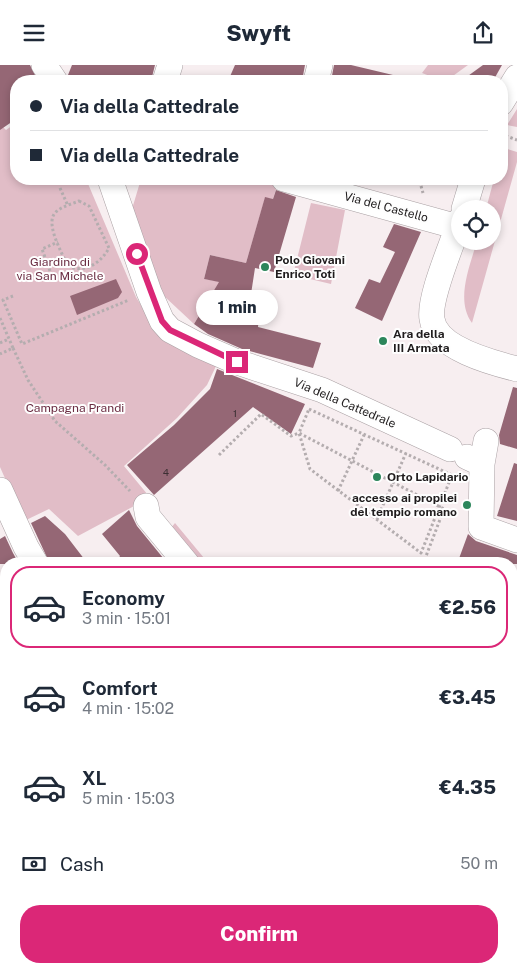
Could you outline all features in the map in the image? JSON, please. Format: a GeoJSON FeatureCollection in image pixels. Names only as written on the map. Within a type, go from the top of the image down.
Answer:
{"type":"FeatureCollection","features":[{"type":"Feature","properties":{"kind":"street"},"geometry":{"type":"LineString","coordinates":[[508,92],[517,77]]}},
{"type":"Feature","properties":{"kind":"street","name":"Via della Cattedrale"},"geometry":{"type":"LineString","coordinates":[[112,185],[162,321],[170,330],[237,362],[322,390],[472,453],[481,527],[517,539]]}},
{"type":"Feature","properties":{"kind":"street","name":"Via del Castello"},"geometry":{"type":"LineString","coordinates":[[315,185],[451,217]]}},
{"type":"Feature","properties":{"kind":"street"},"geometry":{"type":"LineString","coordinates":[[467,200],[471,185]]}},
{"type":"Feature","properties":{"kind":"street"},"geometry":{"type":"LineString","coordinates":[[451,248],[432,304],[433,324],[439,335],[457,347],[482,359],[517,369]]}},
{"type":"Feature","properties":{"kind":"street"},"geometry":{"type":"LineString","coordinates":[[0,490],[32,557]]}},
{"type":"Feature","properties":{"kind":"street"},"geometry":{"type":"LineString","coordinates":[[140,500],[148,517],[181,557]]}},
{"type":"Feature","properties":{"kind":"path"},"geometry":{"type":"LineString","coordinates":[[421,186],[423,193]]}},
{"type":"Feature","properties":{"kind":"path"},"geometry":{"type":"LineString","coordinates":[[60,187],[68,206]]}},
{"type":"Feature","properties":{"kind":"path"},"geometry":{"type":"LineString","coordinates":[[79,201],[89,206],[109,248],[98,262],[80,269],[73,269],[67,265],[50,224],[52,216],[57,211],[68,206],[79,201]]}},
{"type":"Feature","properties":{"kind":"path"},"geometry":{"type":"LineString","coordinates":[[50,271],[42,249],[58,242]]}},
{"type":"Feature","properties":{"kind":"path"},"geometry":{"type":"LineString","coordinates":[[13,296],[1,300],[22,344],[136,297]]}},
{"type":"Feature","properties":{"kind":"path"},"geometry":{"type":"LineString","coordinates":[[0,318],[28,380],[54,421],[105,465],[140,500]]}},
{"type":"Feature","properties":{"kind":"path"},"geometry":{"type":"LineString","coordinates":[[0,343],[9,339]]}},
{"type":"Feature","properties":{"kind":"path"},"geometry":{"type":"LineString","coordinates":[[0,353],[13,348]]}},
{"type":"Feature","properties":{"kind":"path"},"geometry":{"type":"LineString","coordinates":[[220,455],[261,414],[291,436],[298,433],[309,409],[406,452],[452,475],[421,553],[310,469],[298,433]]}},
{"type":"Feature","properties":{"kind":"path"},"geometry":{"type":"LineString","coordinates":[[298,433],[444,509],[426,557]]}},
{"type":"Feature","properties":{"kind":"path"},"geometry":{"type":"LineString","coordinates":[[338,491],[364,435]]}},
{"type":"Feature","properties":{"kind":"path"},"geometry":{"type":"LineString","coordinates":[[377,519],[406,452]]}},
{"type":"Feature","properties":{"kind":"green space"},"geometry":{"type":"Polygon","coordinates":[[[428,65],[468,65],[454,75],[427,75],[422,73],[428,65]]]}},
{"type":"Feature","properties":{"kind":"green space"},"geometry":{"type":"Polygon","coordinates":[[[517,109],[517,127],[508,125],[517,109]]]}},
{"type":"Feature","properties":{"kind":"green space","name":"Campagna Prandi"},"geometry":{"type":"Polygon","coordinates":[[[0,124],[6,130],[10,127],[10,185],[89,185],[136,297],[161,338],[217,364],[207,385],[177,418],[124,466],[148,495],[136,505],[78,536],[49,509],[24,521],[0,467],[0,124]]]}},
{"type":"Feature","properties":{"kind":"green space"},"geometry":{"type":"Polygon","coordinates":[[[508,149],[517,152],[517,162],[501,219],[501,200],[488,200],[492,185],[508,185],[508,149]]]}},
{"type":"Feature","properties":{"kind":"green space"},"geometry":{"type":"Polygon","coordinates":[[[139,185],[277,186],[273,199],[265,198],[246,263],[210,255],[204,279],[222,282],[217,307],[205,305],[194,324],[164,296],[156,281],[132,209],[139,185]]]}},
{"type":"Feature","properties":{"kind":"green space"},"geometry":{"type":"Polygon","coordinates":[[[311,203],[345,210],[331,284],[293,275],[311,203]]]}},
{"type":"Feature","properties":{"kind":"green space"},"geometry":{"type":"Polygon","coordinates":[[[474,250],[492,250],[472,323],[467,314],[464,294],[474,250]]]}},
{"type":"Feature","properties":{"kind":"green space"},"geometry":{"type":"Polygon","coordinates":[[[175,523],[203,557],[187,557],[167,533],[175,523]]]}},
{"type":"Feature","properties":{"kind":"building"},"geometry":{"type":"Polygon","coordinates":[[[0,65],[30,65],[35,75],[10,75],[10,123],[0,130],[0,65]]]}},
{"type":"Feature","properties":{"kind":"building"},"geometry":{"type":"Polygon","coordinates":[[[72,65],[155,65],[152,75],[68,75],[72,65]]]}},
{"type":"Feature","properties":{"kind":"building"},"geometry":{"type":"Polygon","coordinates":[[[235,65],[305,65],[303,75],[231,75],[235,65]]]}},
{"type":"Feature","properties":{"kind":"building"},"geometry":{"type":"Polygon","coordinates":[[[334,65],[351,65],[393,75],[332,75],[334,65]]]}},
{"type":"Feature","properties":{"kind":"building"},"geometry":{"type":"Polygon","coordinates":[[[483,65],[502,65],[496,75],[469,75],[483,65]]]}},
{"type":"Feature","properties":{"kind":"building"},"geometry":{"type":"Polygon","coordinates":[[[276,190],[296,197],[274,272],[255,268],[249,307],[260,309],[258,327],[321,343],[313,368],[242,349],[208,334],[194,324],[219,282],[204,279],[210,255],[246,263],[265,197],[273,199],[276,190]]]}},
{"type":"Feature","properties":{"kind":"building"},"geometry":{"type":"Polygon","coordinates":[[[394,224],[421,232],[382,321],[355,308],[369,279],[380,283],[395,252],[383,247],[394,224]]]}},
{"type":"Feature","properties":{"kind":"building"},"geometry":{"type":"Polygon","coordinates":[[[116,279],[122,292],[118,298],[77,315],[70,296],[116,279]]]}},
{"type":"Feature","properties":{"kind":"building"},"geometry":{"type":"Polygon","coordinates":[[[217,369],[305,404],[291,434],[253,407],[154,495],[127,465],[174,425],[210,389],[217,369]]]}},
{"type":"Feature","properties":{"kind":"building"},"geometry":{"type":"Polygon","coordinates":[[[513,387],[517,388],[517,449],[500,444],[499,435],[513,387]]]}},
{"type":"Feature","properties":{"kind":"building"},"geometry":{"type":"Polygon","coordinates":[[[514,463],[517,464],[517,521],[497,516],[514,463]]]}},
{"type":"Feature","properties":{"kind":"building"},"geometry":{"type":"Polygon","coordinates":[[[129,510],[137,526],[162,557],[119,557],[102,534],[129,510]]]}},
{"type":"Feature","properties":{"kind":"building"},"geometry":{"type":"Polygon","coordinates":[[[45,516],[65,534],[83,557],[47,557],[31,523],[45,516]]]}},
{"type":"Feature","properties":{"kind":"building"},"geometry":{"type":"Polygon","coordinates":[[[468,534],[476,541],[517,555],[517,557],[460,557],[468,534]]]}},
{"type":"Feature","properties":{"kind":"building"},"geometry":{"type":"Polygon","coordinates":[[[5,536],[15,557],[0,557],[0,539],[5,536]]]}},
{"type":"Feature","properties":{"kind":"place","name":"Polo Giovani Enrico Toti"},"geometry":{"type":"Point","coordinates":[265,267]}},
{"type":"Feature","properties":{"kind":"place","name":"Ara della III Armata"},"geometry":{"type":"Point","coordinates":[383,341]}},
{"type":"Feature","properties":{"kind":"place","name":"Orto Lapidario"},"geometry":{"type":"Point","coordinates":[377,477]}},
{"type":"Feature","properties":{"kind":"place","name":"accesso ai propilei del tempio romano"},"geometry":{"type":"Point","coordinates":[467,505]}},
{"type":"Feature","properties":{"kind":"route"},"geometry":{"type":"LineString","coordinates":[[137,254],[149,292],[162,321],[170,330],[237,362]]}},
{"type":"Feature","properties":{"kind":"park label","name":"Giardino di via San Michele"},"geometry":{"type":"Point","coordinates":[60,269]}}]}
